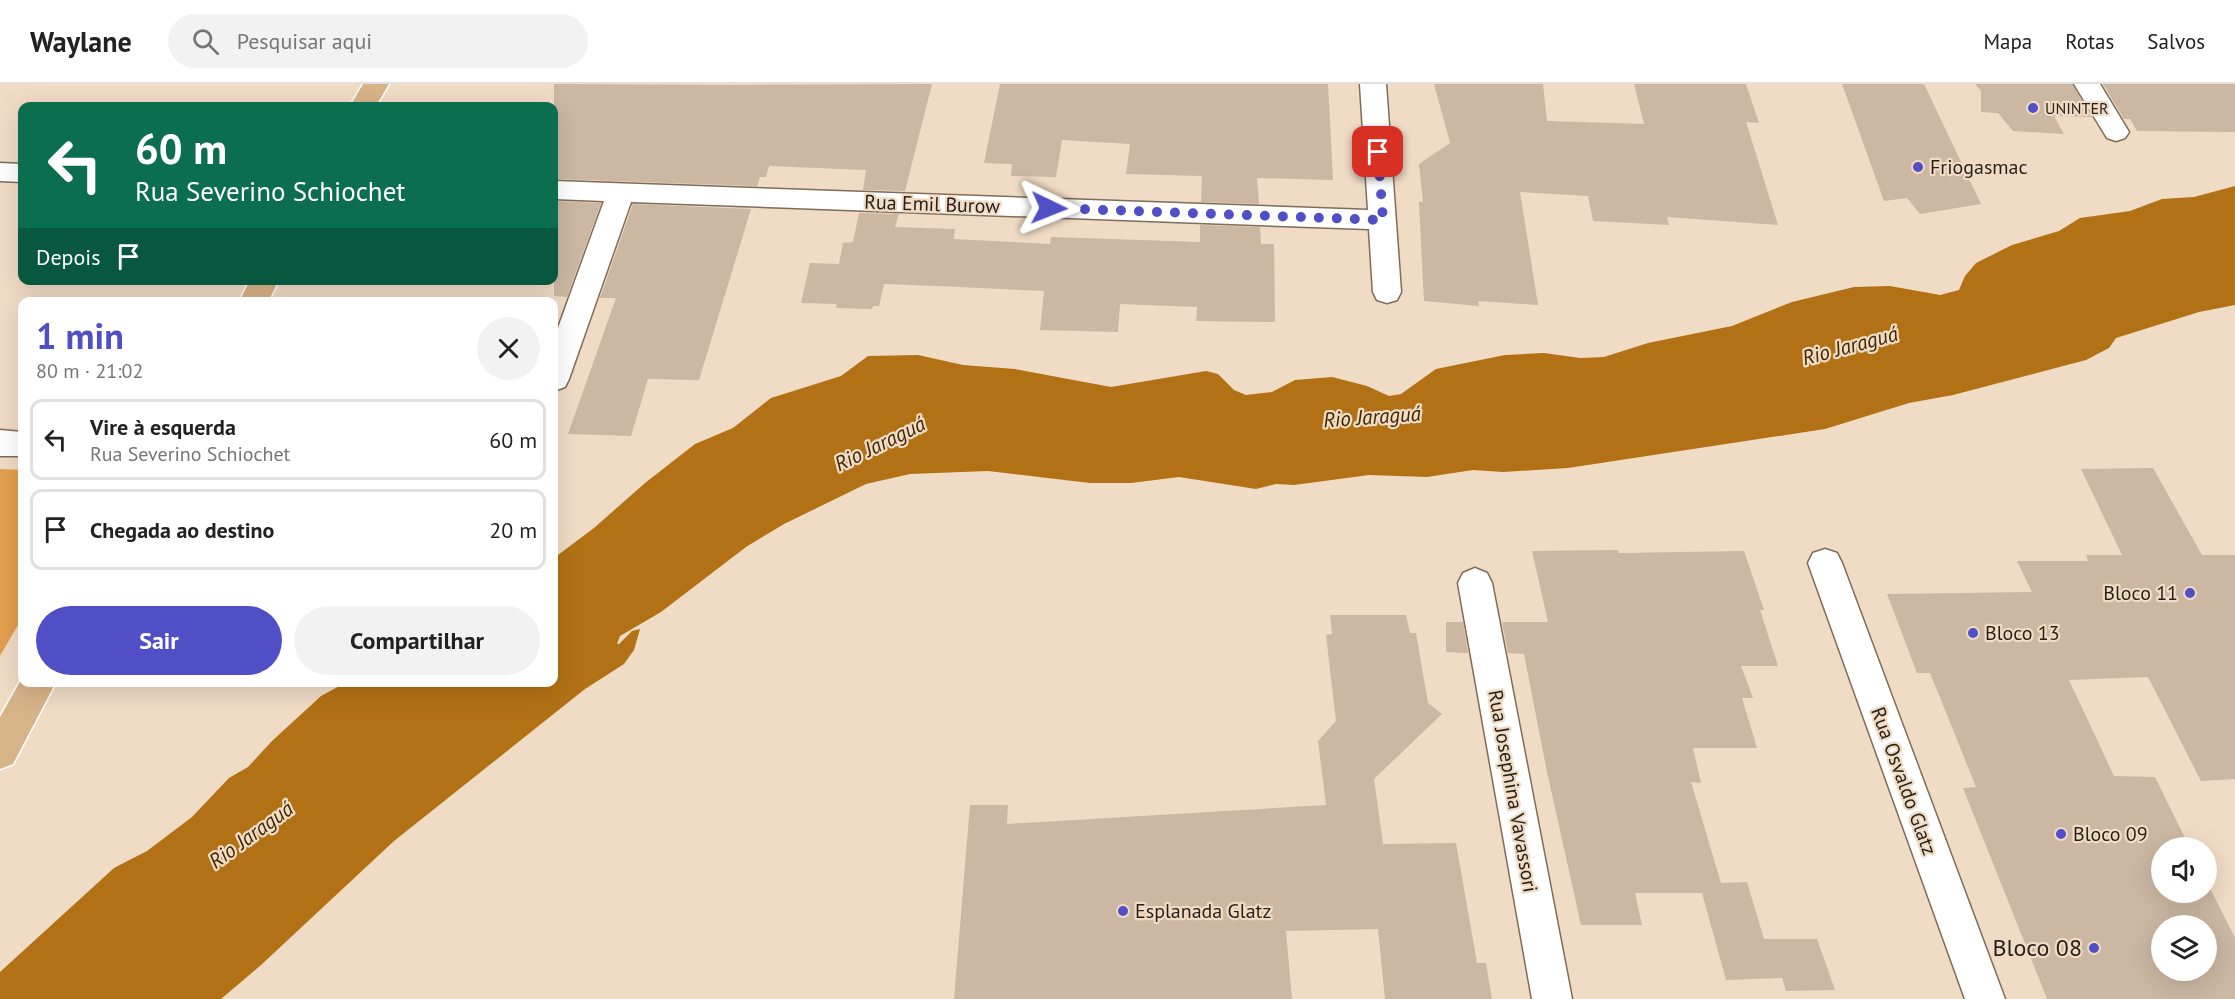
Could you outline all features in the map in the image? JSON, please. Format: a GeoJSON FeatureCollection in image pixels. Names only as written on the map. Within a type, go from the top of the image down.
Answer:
{"type":"FeatureCollection","features":[{"type":"Feature","properties":{"kind":"main road"},"geometry":{"type":"LineString","coordinates":[[365,102],[376,84]]}},
{"type":"Feature","properties":{"kind":"main road"},"geometry":{"type":"LineString","coordinates":[[0,752],[36,687]]}},
{"type":"Feature","properties":{"kind":"street"},"geometry":{"type":"LineString","coordinates":[[1373,84],[1387,292]]}},
{"type":"Feature","properties":{"kind":"street"},"geometry":{"type":"LineString","coordinates":[[2087,84],[2116,132]]}},
{"type":"Feature","properties":{"kind":"street"},"geometry":{"type":"LineString","coordinates":[[0,172],[18,173]]}},
{"type":"Feature","properties":{"kind":"street","name":"Rua Emil Burow"},"geometry":{"type":"LineString","coordinates":[[558,190],[1383,220]]}},
{"type":"Feature","properties":{"kind":"street"},"geometry":{"type":"LineString","coordinates":[[558,368],[621,193]]}},
{"type":"Feature","properties":{"kind":"street"},"geometry":{"type":"LineString","coordinates":[[0,443],[18,444]]}},
{"type":"Feature","properties":{"kind":"street","name":"Rua Osvaldo Glatz"},"geometry":{"type":"LineString","coordinates":[[1824,563],[1984,999]]}},
{"type":"Feature","properties":{"kind":"street","name":"Rua Josephina Vavassori"},"geometry":{"type":"LineString","coordinates":[[1475,583],[1552,999]]}},
{"type":"Feature","properties":{"kind":"shaded area"},"geometry":{"type":"Polygon","coordinates":[[[0,469],[18,470],[18,625],[0,656],[0,469]]]}},
{"type":"Feature","properties":{"kind":"water","name":"Rio Jaraguá"},"geometry":{"type":"Polygon","coordinates":[[[2235,186],[2235,305],[2199,312],[2116,338],[2109,348],[2086,360],[1953,395],[1909,403],[1825,429],[1568,468],[1503,472],[1473,470],[1427,477],[1369,475],[1294,485],[1276,484],[1256,489],[1179,477],[1131,483],[1090,483],[988,471],[910,474],[866,484],[784,524],[746,547],[661,612],[620,636],[617,644],[632,631],[640,629],[634,650],[624,664],[585,689],[394,841],[261,965],[221,999],[0,999],[0,972],[114,868],[147,851],[192,817],[229,778],[248,767],[272,741],[321,696],[338,687],[558,687],[558,555],[695,444],[733,428],[771,398],[841,376],[868,356],[918,355],[963,365],[1015,369],[1111,387],[1206,371],[1218,374],[1234,390],[1246,395],[1272,392],[1295,380],[1332,377],[1367,386],[1389,396],[1401,394],[1436,369],[1505,355],[1544,353],[1580,358],[1604,357],[1648,343],[1732,326],[1792,302],[1854,287],[1890,286],[1940,295],[1959,290],[1965,276],[1976,263],[2012,245],[2059,231],[2080,218],[2130,211],[2162,199],[2194,197],[2235,186]]]}},
{"type":"Feature","properties":{"kind":"building"},"geometry":{"type":"Polygon","coordinates":[[[554,84],[932,84],[905,191],[863,190],[866,170],[769,166],[766,177],[760,177],[757,186],[558,179],[558,102],[554,102],[554,84]]]}},
{"type":"Feature","properties":{"kind":"building"},"geometry":{"type":"Polygon","coordinates":[[[1000,84],[1328,84],[1333,180],[1257,178],[1259,204],[1201,202],[1202,176],[1126,174],[1130,144],[1062,140],[1056,177],[1011,176],[1012,164],[984,163],[1000,84]]]}},
{"type":"Feature","properties":{"kind":"building"},"geometry":{"type":"Polygon","coordinates":[[[1434,84],[1543,84],[1547,121],[1644,124],[1634,84],[1746,84],[1759,123],[1746,122],[1778,225],[1667,217],[1669,225],[1593,221],[1588,196],[1520,192],[1538,305],[1478,301],[1479,306],[1424,301],[1419,202],[1423,202],[1419,164],[1450,143],[1434,84]]]}},
{"type":"Feature","properties":{"kind":"building","name":"Friogasmac"},"geometry":{"type":"Polygon","coordinates":[[[1842,84],[1924,84],[1981,204],[1920,214],[1907,198],[1884,201],[1842,84]]]}},
{"type":"Feature","properties":{"kind":"building","name":"UNINTER"},"geometry":{"type":"Polygon","coordinates":[[[1975,84],[2072,84],[2092,117],[2054,116],[2064,134],[2013,131],[1998,113],[1981,112],[1981,91],[1975,84]]]}},
{"type":"Feature","properties":{"kind":"building"},"geometry":{"type":"Polygon","coordinates":[[[2103,84],[2235,84],[2235,132],[2137,131],[2130,119],[2124,119],[2103,84]]]}},
{"type":"Feature","properties":{"kind":"building"},"geometry":{"type":"Polygon","coordinates":[[[558,201],[601,203],[567,297],[554,296],[554,285],[558,285],[558,201]]]}},
{"type":"Feature","properties":{"kind":"building"},"geometry":{"type":"Polygon","coordinates":[[[633,204],[751,209],[699,380],[648,379],[631,436],[568,434],[616,298],[600,298],[633,204]]]}},
{"type":"Feature","properties":{"kind":"building"},"geometry":{"type":"Polygon","coordinates":[[[859,213],[899,214],[895,227],[955,229],[954,239],[1050,244],[1051,237],[1200,242],[1200,225],[1260,227],[1261,244],[1274,244],[1275,322],[1196,321],[1197,307],[1120,304],[1118,332],[1040,330],[1044,291],[937,286],[884,284],[879,306],[873,306],[872,309],[836,308],[837,304],[801,303],[810,263],[839,264],[843,243],[853,242],[859,213]]]}},
{"type":"Feature","properties":{"kind":"building"},"geometry":{"type":"Polygon","coordinates":[[[2153,468],[2202,555],[2235,555],[2235,779],[2201,781],[2148,677],[2069,680],[2114,776],[2155,777],[2185,837],[2151,837],[2151,903],[2217,902],[2235,938],[2235,999],[2047,999],[1963,788],[1976,787],[1930,673],[1917,673],[1887,594],[2032,592],[2017,561],[2088,561],[2086,555],[2122,555],[2081,469],[2153,468]]]}},
{"type":"Feature","properties":{"kind":"building"},"geometry":{"type":"Polygon","coordinates":[[[1618,550],[1619,553],[1744,551],[1764,610],[1760,610],[1778,666],[1741,666],[1753,698],[1742,698],[1757,748],[1693,748],[1701,783],[1691,782],[1721,883],[1747,882],[1764,939],[1817,939],[1835,990],[1786,991],[1782,978],[1726,980],[1702,893],[1635,893],[1642,925],[1581,925],[1524,654],[1508,653],[1502,622],[1548,622],[1532,551],[1618,550]]]}},
{"type":"Feature","properties":{"kind":"building"},"geometry":{"type":"Polygon","coordinates":[[[1330,615],[1406,615],[1410,633],[1416,633],[1428,703],[1442,714],[1374,779],[1383,844],[1456,843],[1477,963],[1486,963],[1492,999],[1385,999],[1378,929],[1286,931],[1292,999],[954,999],[970,805],[1008,805],[1007,824],[1326,805],[1318,741],[1336,721],[1326,635],[1332,634],[1330,615]]]}},
{"type":"Feature","properties":{"kind":"building"},"geometry":{"type":"Polygon","coordinates":[[[1446,622],[1463,622],[1468,653],[1446,652],[1446,622]]]}},
{"type":"Feature","properties":{"kind":"place","name":"UNINTER"},"geometry":{"type":"Point","coordinates":[2033,108]}},
{"type":"Feature","properties":{"kind":"place","name":"Friogasmac"},"geometry":{"type":"Point","coordinates":[1918,167]}},
{"type":"Feature","properties":{"kind":"place","name":"Bloco 11"},"geometry":{"type":"Point","coordinates":[2190,593]}},
{"type":"Feature","properties":{"kind":"place","name":"Bloco 13"},"geometry":{"type":"Point","coordinates":[1973,633]}},
{"type":"Feature","properties":{"kind":"place","name":"Bloco 09"},"geometry":{"type":"Point","coordinates":[2061,834]}},
{"type":"Feature","properties":{"kind":"place","name":"Esplanada Glatz"},"geometry":{"type":"Point","coordinates":[1123,911]}},
{"type":"Feature","properties":{"kind":"place","name":"Bloco 08"},"geometry":{"type":"Point","coordinates":[2094,948]}},
{"type":"Feature","properties":{"kind":"route"},"geometry":{"type":"LineString","coordinates":[[1049,208],[1383,220],[1378,152]]}}]}
